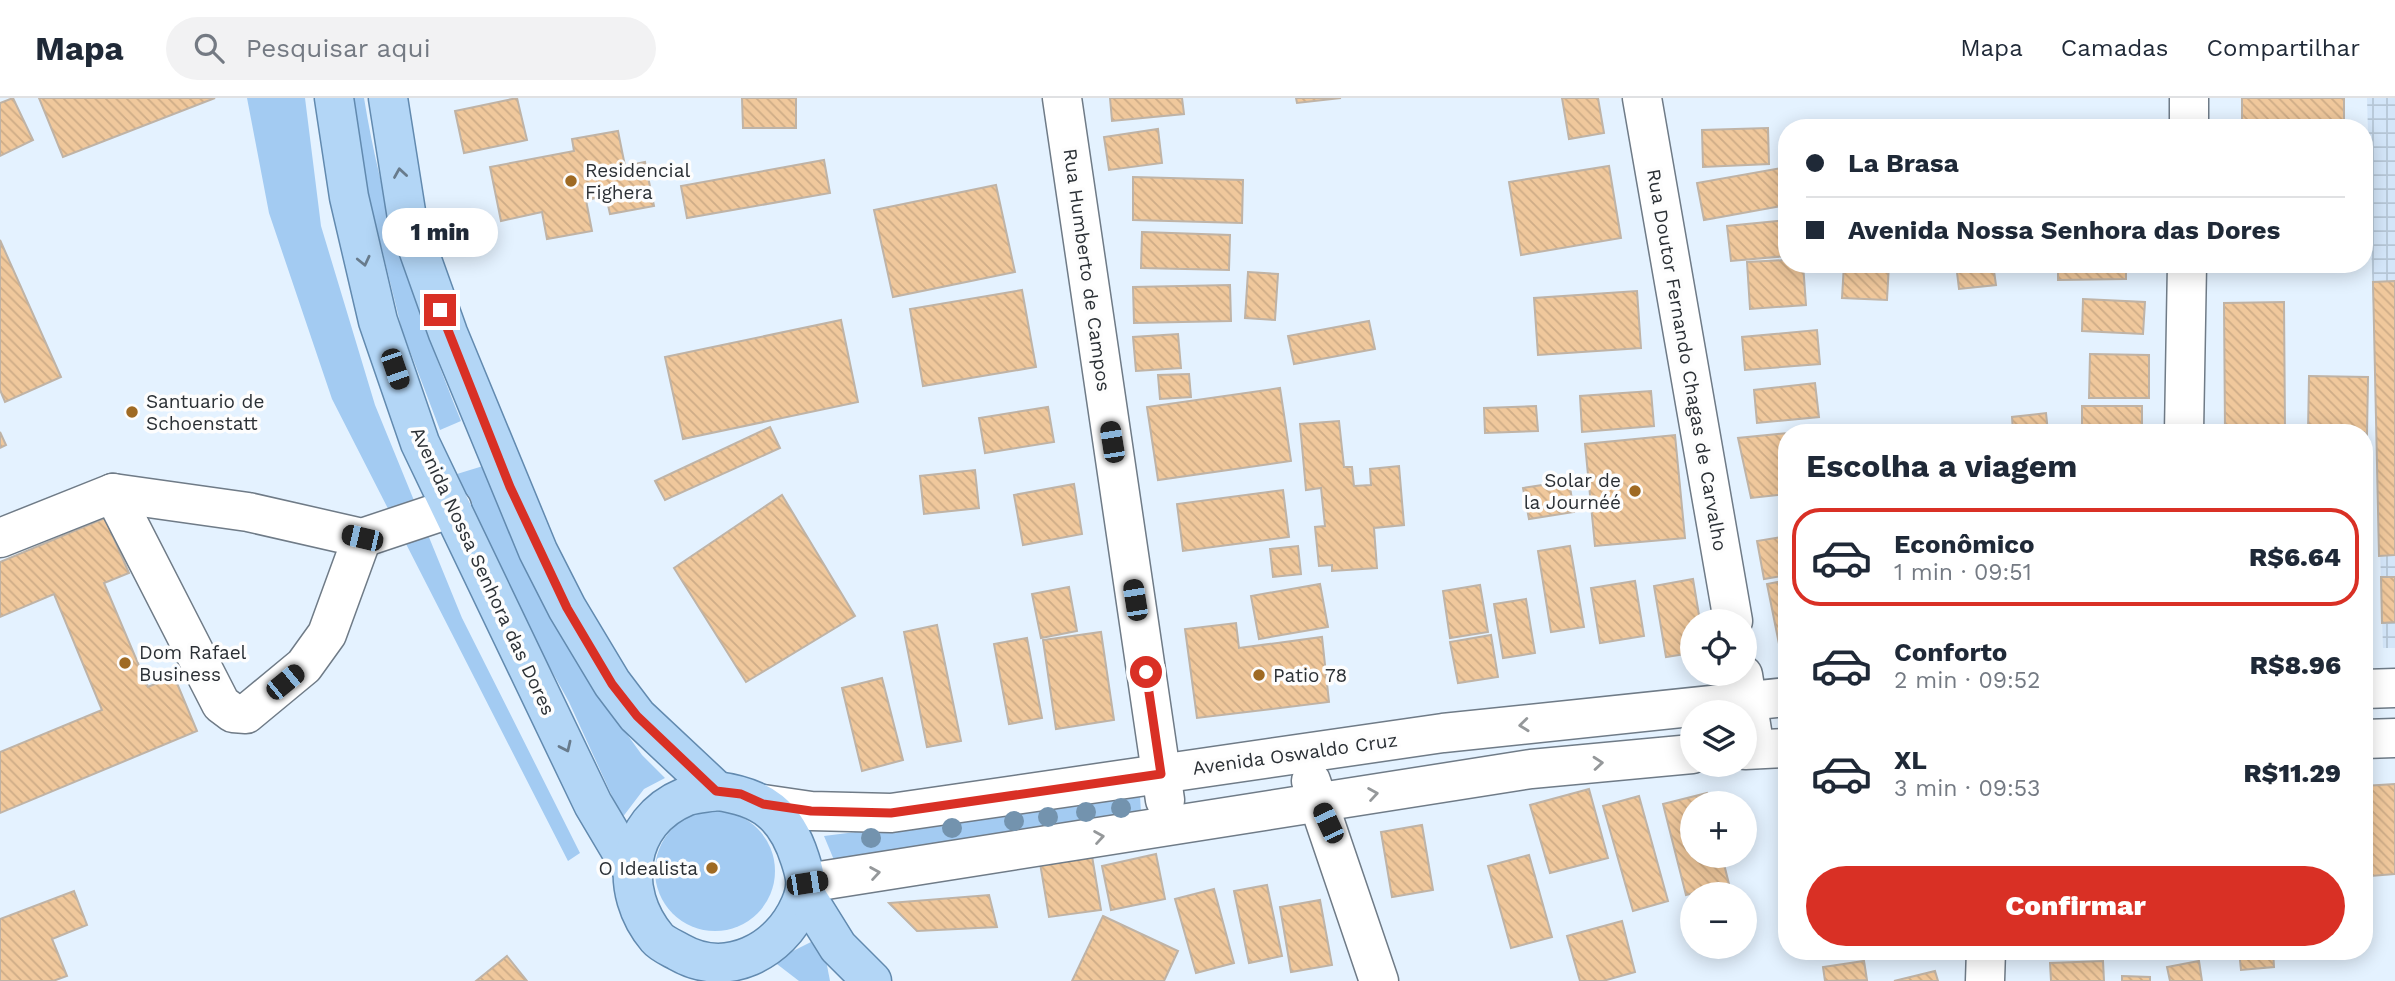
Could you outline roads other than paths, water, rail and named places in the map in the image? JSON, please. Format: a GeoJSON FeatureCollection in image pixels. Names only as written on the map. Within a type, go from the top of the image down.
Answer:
{"type":"FeatureCollection","features":[{"type":"Feature","properties":{"kind":"main road","name":"Avenida Nossa Senhora das Dores"},"geometry":{"type":"LineString","coordinates":[[334,98],[349,197],[378,321],[420,443],[593,804],[631,868]]}},
{"type":"Feature","properties":{"kind":"main road"},"geometry":{"type":"LineString","coordinates":[[387,98],[407,218],[448,333],[538,551],[567,608],[612,684],[637,716],[716,791]]}},
{"type":"Feature","properties":{"kind":"main road"},"geometry":{"type":"LineString","coordinates":[[806,889],[783,935],[760,953],[745,972],[693,960],[658,940],[636,908],[631,868],[640,838],[659,813],[686,797],[716,791],[741,794],[763,804],[792,832],[806,889],[838,964],[872,981]]}},
{"type":"Feature","properties":{"kind":"street","name":"Rua Humberto de Campos"},"geometry":{"type":"LineString","coordinates":[[1062,98],[1168,826]]}},
{"type":"Feature","properties":{"kind":"street","name":"Rua Doutor Fernando Chagas de Carvalho"},"geometry":{"type":"LineString","coordinates":[[1642,98],[1731,609]]}},
{"type":"Feature","properties":{"kind":"street"},"geometry":{"type":"LineString","coordinates":[[2189,98],[2189,119]]}},
{"type":"Feature","properties":{"kind":"street"},"geometry":{"type":"LineString","coordinates":[[2184,424],[2187,273]]}},
{"type":"Feature","properties":{"kind":"street"},"geometry":{"type":"LineString","coordinates":[[113,493],[221,704],[233,713],[246,714],[304,666],[327,634],[362,538]]}},
{"type":"Feature","properties":{"kind":"street"},"geometry":{"type":"LineString","coordinates":[[0,538],[113,493],[248,512],[362,538],[452,508]]}},
{"type":"Feature","properties":{"kind":"street"},"geometry":{"type":"LineString","coordinates":[[1745,687],[1762,749]]}},
{"type":"Feature","properties":{"kind":"street","name":"Avenida Oswaldo Cruz"},"geometry":{"type":"LineString","coordinates":[[763,804],[811,811],[891,813],[1745,687],[1778,695]]}},
{"type":"Feature","properties":{"kind":"street"},"geometry":{"type":"LineString","coordinates":[[2373,689],[2395,688]]}},
{"type":"Feature","properties":{"kind":"street"},"geometry":{"type":"LineString","coordinates":[[2373,739],[2395,738]]}},
{"type":"Feature","properties":{"kind":"street"},"geometry":{"type":"LineString","coordinates":[[1303,753],[1379,981]]}},
{"type":"Feature","properties":{"kind":"street"},"geometry":{"type":"LineString","coordinates":[[806,889],[1168,826],[1531,769],[1680,755]]}},
{"type":"Feature","properties":{"kind":"street"},"geometry":{"type":"LineString","coordinates":[[1985,981],[1986,960]]}},
{"type":"Feature","properties":{"kind":"place","name":"Residencial Fighera"},"geometry":{"type":"Point","coordinates":[571,181]}},
{"type":"Feature","properties":{"kind":"place","name":"Santuario de Schoenstatt"},"geometry":{"type":"Point","coordinates":[132,412]}},
{"type":"Feature","properties":{"kind":"place","name":"Solar de la Journéé"},"geometry":{"type":"Point","coordinates":[1635,491]}},
{"type":"Feature","properties":{"kind":"place","name":"Dom Rafael Business"},"geometry":{"type":"Point","coordinates":[125,663]}},
{"type":"Feature","properties":{"kind":"place","name":"Patio 78"},"geometry":{"type":"Point","coordinates":[1259,675]}},
{"type":"Feature","properties":{"kind":"place","name":"O Idealista"},"geometry":{"type":"Point","coordinates":[712,868]}}]}
